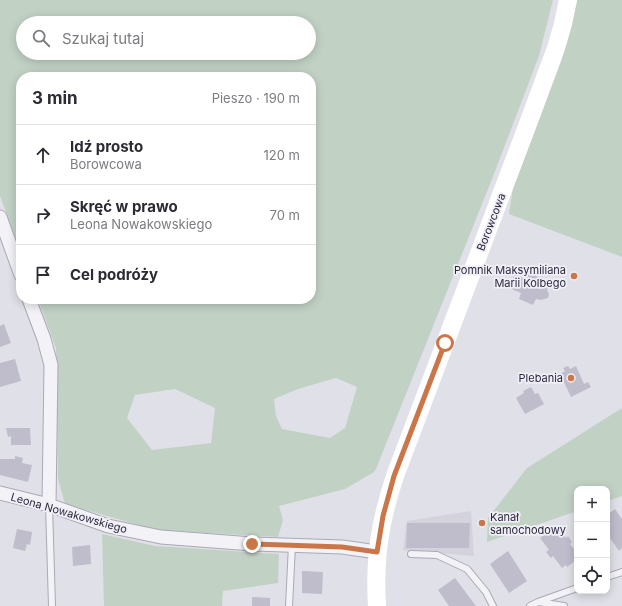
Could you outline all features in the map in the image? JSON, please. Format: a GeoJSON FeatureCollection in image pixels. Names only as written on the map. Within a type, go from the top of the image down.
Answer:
{"type":"FeatureCollection","features":[{"type":"Feature","properties":{"kind":"street","name":"Borowcowa"},"geometry":{"type":"LineString","coordinates":[[377,606],[375,571],[377,552],[383,516],[394,476],[530,121],[556,48],[568,0]]}},
{"type":"Feature","properties":{"kind":"street"},"geometry":{"type":"LineString","coordinates":[[0,217],[16,261]]}},
{"type":"Feature","properties":{"kind":"street"},"geometry":{"type":"LineString","coordinates":[[32,304],[51,365],[50,505]]}},
{"type":"Feature","properties":{"kind":"street","name":"Leona Nowakowskiego"},"geometry":{"type":"LineString","coordinates":[[0,493],[50,505],[108,526],[161,537],[252,544],[342,547],[377,552]]}},
{"type":"Feature","properties":{"kind":"lane"},"geometry":{"type":"LineString","coordinates":[[50,505],[52,606]]}},
{"type":"Feature","properties":{"kind":"lane"},"geometry":{"type":"LineString","coordinates":[[289,606],[292,545]]}},
{"type":"Feature","properties":{"kind":"lane"},"geometry":{"type":"LineString","coordinates":[[411,554],[437,555],[467,569],[486,592],[493,606]]}},
{"type":"Feature","properties":{"kind":"lane"},"geometry":{"type":"LineString","coordinates":[[610,577],[622,572]]}},
{"type":"Feature","properties":{"kind":"lane"},"geometry":{"type":"LineString","coordinates":[[530,606],[574,589]]}},
{"type":"Feature","properties":{"kind":"lane"},"geometry":{"type":"LineString","coordinates":[[538,602],[564,606]]}},
{"type":"Feature","properties":{"kind":"shaded area"},"geometry":{"type":"Polygon","coordinates":[[[471,511],[474,556],[403,550],[407,521],[471,511]]]}},
{"type":"Feature","properties":{"kind":"green space"},"geometry":{"type":"Polygon","coordinates":[[[0,0],[553,0],[539,56],[492,179],[376,469],[374,472],[345,489],[279,506],[283,520],[278,537],[156,530],[65,504],[58,479],[56,348],[40,304],[316,304],[316,72],[16,72],[16,239],[0,196],[0,0]],[[336,378],[298,389],[274,399],[276,416],[282,429],[330,438],[345,428],[357,387],[336,378]],[[175,389],[135,395],[127,418],[152,450],[211,443],[215,408],[175,389]]]}},
{"type":"Feature","properties":{"kind":"green space"},"geometry":{"type":"Polygon","coordinates":[[[577,0],[622,0],[622,257],[509,214],[513,188],[561,62],[577,0]]]}},
{"type":"Feature","properties":{"kind":"green space"},"geometry":{"type":"Polygon","coordinates":[[[622,408],[622,496],[610,500],[610,486],[574,486],[574,512],[487,542],[488,518],[527,468],[622,408]]]}},
{"type":"Feature","properties":{"kind":"green space"},"geometry":{"type":"Polygon","coordinates":[[[102,534],[155,546],[279,554],[278,583],[223,591],[222,606],[104,606],[102,534]]]}},
{"type":"Feature","properties":{"kind":"building"},"geometry":{"type":"Polygon","coordinates":[[[529,273],[550,282],[547,290],[549,294],[548,298],[541,300],[536,299],[533,305],[519,299],[521,293],[509,288],[515,274],[527,280],[529,273]]]}},
{"type":"Feature","properties":{"kind":"building"},"geometry":{"type":"Polygon","coordinates":[[[4,324],[11,343],[0,347],[0,326],[4,324]]]}},
{"type":"Feature","properties":{"kind":"building"},"geometry":{"type":"Polygon","coordinates":[[[15,359],[21,381],[0,387],[0,363],[15,359]]]}},
{"type":"Feature","properties":{"kind":"building","name":"Plebania"},"geometry":{"type":"Polygon","coordinates":[[[568,366],[570,369],[576,366],[584,384],[588,382],[591,387],[571,397],[560,374],[565,371],[563,368],[568,366]]]}},
{"type":"Feature","properties":{"kind":"building"},"geometry":{"type":"Polygon","coordinates":[[[531,387],[535,394],[538,393],[544,404],[525,414],[516,398],[524,393],[523,391],[531,387]]]}},
{"type":"Feature","properties":{"kind":"building"},"geometry":{"type":"Polygon","coordinates":[[[6,428],[30,428],[31,445],[11,445],[11,436],[8,437],[6,428]]]}},
{"type":"Feature","properties":{"kind":"building"},"geometry":{"type":"Polygon","coordinates":[[[15,456],[23,458],[22,463],[32,465],[28,482],[0,475],[0,459],[15,459],[15,456]]]}},
{"type":"Feature","properties":{"kind":"building"},"geometry":{"type":"Polygon","coordinates":[[[615,509],[622,519],[622,548],[619,551],[610,538],[610,513],[615,509]]]}},
{"type":"Feature","properties":{"kind":"building"},"geometry":{"type":"Polygon","coordinates":[[[407,523],[470,523],[469,548],[406,548],[407,523]]]}},
{"type":"Feature","properties":{"kind":"building"},"geometry":{"type":"Polygon","coordinates":[[[557,526],[566,538],[568,536],[572,542],[570,544],[574,549],[574,562],[567,567],[566,565],[562,568],[553,556],[551,558],[546,552],[549,550],[540,538],[544,535],[542,533],[552,527],[553,529],[557,526]]]}},
{"type":"Feature","properties":{"kind":"building"},"geometry":{"type":"Polygon","coordinates":[[[17,529],[32,532],[30,545],[27,544],[25,551],[13,548],[17,529]]]}},
{"type":"Feature","properties":{"kind":"building"},"geometry":{"type":"Polygon","coordinates":[[[90,545],[91,564],[73,566],[72,547],[90,545]]]}},
{"type":"Feature","properties":{"kind":"building"},"geometry":{"type":"Polygon","coordinates":[[[508,551],[527,581],[509,593],[490,564],[508,551]]]}},
{"type":"Feature","properties":{"kind":"building"},"geometry":{"type":"Polygon","coordinates":[[[302,571],[323,572],[322,594],[302,593],[302,571]]]}},
{"type":"Feature","properties":{"kind":"building"},"geometry":{"type":"Polygon","coordinates":[[[455,578],[476,606],[449,606],[438,590],[455,578]]]}},
{"type":"Feature","properties":{"kind":"building"},"geometry":{"type":"Polygon","coordinates":[[[252,597],[270,598],[270,606],[252,606],[252,597]]]}},
{"type":"Feature","properties":{"kind":"place","name":"Pomnik Maksymiliana Marii Kolbego"},"geometry":{"type":"Point","coordinates":[574,276]}},
{"type":"Feature","properties":{"kind":"place","name":"Plebania"},"geometry":{"type":"Point","coordinates":[571,378]}},
{"type":"Feature","properties":{"kind":"place","name":"Kanał samochodowy"},"geometry":{"type":"Point","coordinates":[482,523]}},
{"type":"Feature","properties":{"kind":"route"},"geometry":{"type":"LineString","coordinates":[[252,544],[342,547],[377,552],[383,516],[394,476],[445,343]]}}]}
